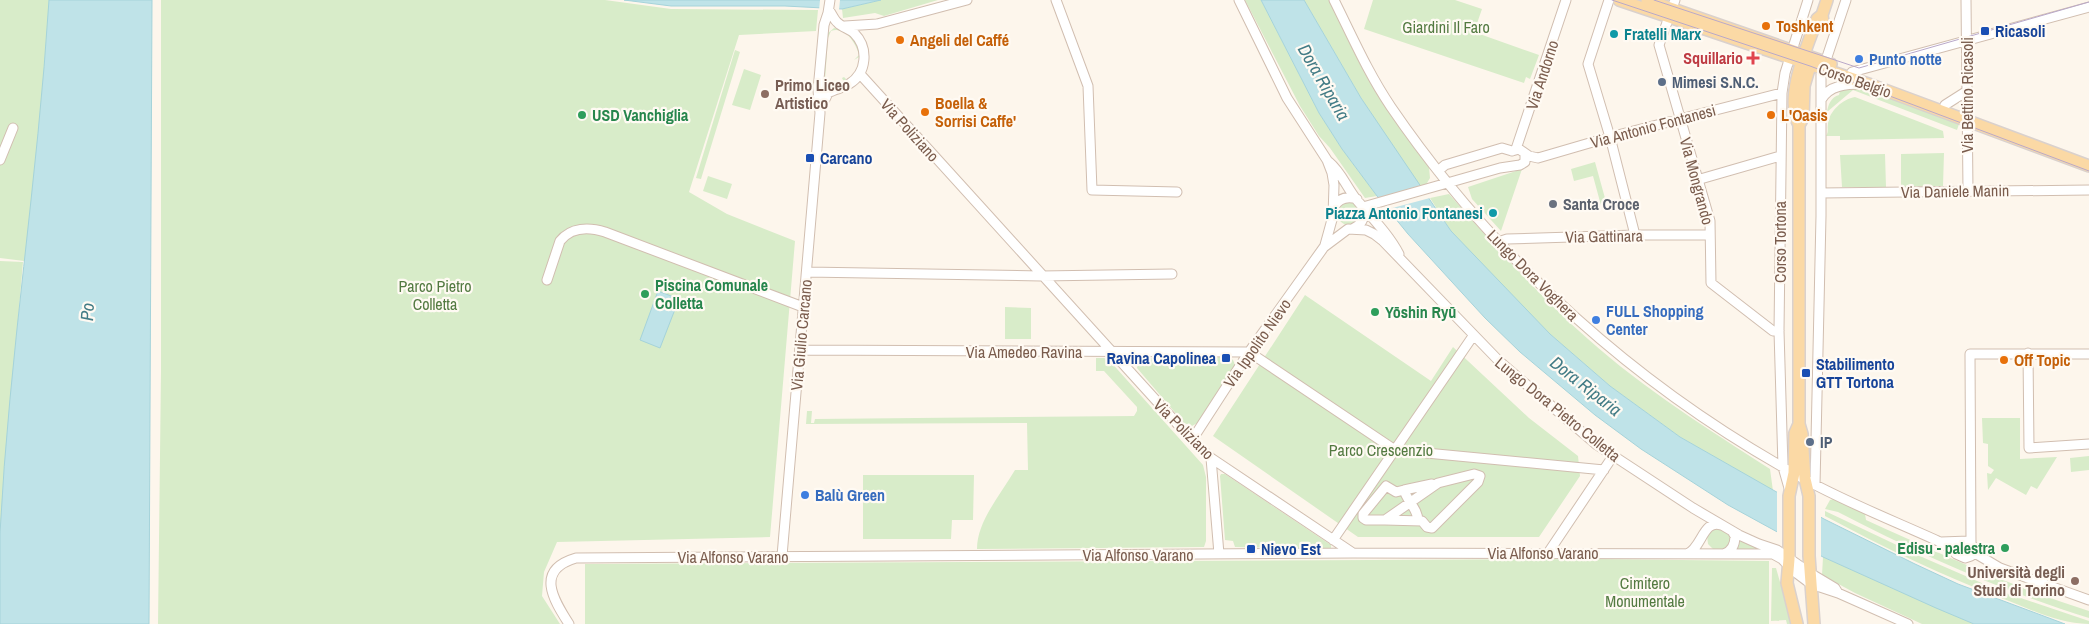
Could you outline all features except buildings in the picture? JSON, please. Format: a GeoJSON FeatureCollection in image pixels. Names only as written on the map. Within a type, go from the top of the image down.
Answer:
{"type":"FeatureCollection","features":[{"type":"Feature","properties":{"kind":"main road","name":"Corso Belgio"},"geometry":{"type":"LineString","coordinates":[[1619,0],[1672,8]]}},
{"type":"Feature","properties":{"kind":"main road","name":"Corso Belgio"},"geometry":{"type":"LineString","coordinates":[[1647,0],[1824,65],[1866,84],[2089,158]]}},
{"type":"Feature","properties":{"kind":"main road","name":"Corso Tortona"},"geometry":{"type":"LineString","coordinates":[[1810,579],[1808,506],[1810,482],[1799,424],[1799,125],[1795,118],[1795,92],[1823,21],[1822,15],[1827,0]]}},
{"type":"Feature","properties":{"kind":"main road","name":"Corso Belgio"},"geometry":{"type":"LineString","coordinates":[[1824,65],[1852,72],[1945,105],[1967,117],[2089,166]]}},
{"type":"Feature","properties":{"kind":"main road","name":"Corso Tortona"},"geometry":{"type":"LineString","coordinates":[[1789,492],[1794,473],[1795,433],[1799,424]]}},
{"type":"Feature","properties":{"kind":"main road"},"geometry":{"type":"LineString","coordinates":[[1789,492],[1787,583],[1797,624]]}},
{"type":"Feature","properties":{"kind":"main road"},"geometry":{"type":"LineString","coordinates":[[1810,579],[1814,624]]}},
{"type":"Feature","properties":{"kind":"street"},"geometry":{"type":"LineString","coordinates":[[823,34],[830,0]]}},
{"type":"Feature","properties":{"kind":"street"},"geometry":{"type":"LineString","coordinates":[[860,40],[867,30],[877,24],[967,0]]}},
{"type":"Feature","properties":{"kind":"street"},"geometry":{"type":"LineString","coordinates":[[1056,0],[1088,86],[1092,190],[1177,192]]}},
{"type":"Feature","properties":{"kind":"street","name":"Lungo Dora Pietro Colletta"},"geometry":{"type":"LineString","coordinates":[[1239,0],[1287,98],[1327,160],[1336,168],[1363,207],[1394,244],[1402,259]]}},
{"type":"Feature","properties":{"kind":"street","name":"Lungo Dora Voghera"},"geometry":{"type":"LineString","coordinates":[[1334,0],[1379,87],[1438,171],[1498,242],[1572,314],[1634,366],[1688,406],[1783,467],[1810,482],[1938,541]]}},
{"type":"Feature","properties":{"kind":"street","name":"Via Andorno"},"geometry":{"type":"LineString","coordinates":[[1514,150],[1566,0]]}},
{"type":"Feature","properties":{"kind":"street"},"geometry":{"type":"LineString","coordinates":[[1610,0],[1588,64],[1610,137],[1635,235]]}},
{"type":"Feature","properties":{"kind":"street","name":"Corso Tortona"},"geometry":{"type":"LineString","coordinates":[[1789,492],[1783,467],[1779,331],[1782,93],[1791,53],[1808,0]]}},
{"type":"Feature","properties":{"kind":"street","name":"Corso Tortona"},"geometry":{"type":"LineString","coordinates":[[1810,482],[1821,193],[1821,103],[1824,65],[1846,0]]}},
{"type":"Feature","properties":{"kind":"street","name":"Via Bettino Ricasoli"},"geometry":{"type":"LineString","coordinates":[[1966,0],[1968,190]]}},
{"type":"Feature","properties":{"kind":"street"},"geometry":{"type":"LineString","coordinates":[[1852,72],[1967,42],[2089,6]]}},
{"type":"Feature","properties":{"kind":"street","name":"Via Mongrando"},"geometry":{"type":"LineString","coordinates":[[1672,8],[1659,45],[1710,222],[1711,283],[1773,331],[1779,331]]}},
{"type":"Feature","properties":{"kind":"street"},"geometry":{"type":"LineString","coordinates":[[820,78],[824,86],[834,90],[850,83],[860,74],[864,57],[860,40],[827,15]]}},
{"type":"Feature","properties":{"kind":"street"},"geometry":{"type":"LineString","coordinates":[[823,34],[826,29],[840,23],[877,24]]}},
{"type":"Feature","properties":{"kind":"street","name":"Via Giulio Carcano"},"geometry":{"type":"LineString","coordinates":[[782,556],[820,113],[823,34]]}},
{"type":"Feature","properties":{"kind":"street","name":"Via Poliziano"},"geometry":{"type":"LineString","coordinates":[[860,74],[1041,276],[1192,440],[1211,458],[1353,553]]}},
{"type":"Feature","properties":{"kind":"street"},"geometry":{"type":"LineString","coordinates":[[1821,103],[1826,93],[1833,88],[1845,84],[1866,84]]}},
{"type":"Feature","properties":{"kind":"street","name":"Via Giulio Carcano"},"geometry":{"type":"LineString","coordinates":[[820,113],[826,95],[834,90]]}},
{"type":"Feature","properties":{"kind":"street"},"geometry":{"type":"LineString","coordinates":[[1945,105],[1967,91]]}},
{"type":"Feature","properties":{"kind":"street","name":"Via Antonio Fontanesi"},"geometry":{"type":"LineString","coordinates":[[1525,154],[1538,158],[1680,118],[1782,93]]}},
{"type":"Feature","properties":{"kind":"street"},"geometry":{"type":"LineString","coordinates":[[0,160],[13,128]]}},
{"type":"Feature","properties":{"kind":"street"},"geometry":{"type":"LineString","coordinates":[[1324,247],[1364,218],[1363,207],[1512,163],[1520,165],[1524,162],[1525,154],[1521,150],[1502,148],[1445,164],[1438,171]]}},
{"type":"Feature","properties":{"kind":"street"},"geometry":{"type":"LineString","coordinates":[[1512,163],[1509,156],[1514,150]]}},
{"type":"Feature","properties":{"kind":"street"},"geometry":{"type":"LineString","coordinates":[[1697,180],[1780,156]]}},
{"type":"Feature","properties":{"kind":"street","name":"Lungo Dora Pietro Colletta"},"geometry":{"type":"LineString","coordinates":[[1324,247],[1333,212],[1334,184],[1327,160]]}},
{"type":"Feature","properties":{"kind":"street","name":"Via Daniele Manin"},"geometry":{"type":"LineString","coordinates":[[1821,193],[2089,190]]}},
{"type":"Feature","properties":{"kind":"street"},"geometry":{"type":"LineString","coordinates":[[1333,212],[1340,199],[1346,197],[1357,199]]}},
{"type":"Feature","properties":{"kind":"street","name":"Lungo Dora Pietro Colletta"},"geometry":{"type":"LineString","coordinates":[[1333,212],[1338,225],[1374,234],[1402,259],[1473,336],[1542,400],[1613,456],[1726,527],[1758,544],[1777,550],[1788,562]]}},
{"type":"Feature","properties":{"kind":"street"},"geometry":{"type":"LineString","coordinates":[[547,280],[560,241],[568,232],[593,229],[803,307]]}},
{"type":"Feature","properties":{"kind":"street","name":"Via Gattinara"},"geometry":{"type":"LineString","coordinates":[[1498,242],[1507,239],[1635,235],[1710,236]]}},
{"type":"Feature","properties":{"kind":"street","name":"Via Ippolito Nievo"},"geometry":{"type":"LineString","coordinates":[[1192,440],[1249,352],[1324,247]]}},
{"type":"Feature","properties":{"kind":"street"},"geometry":{"type":"LineString","coordinates":[[806,272],[1041,276],[1172,274]]}},
{"type":"Feature","properties":{"kind":"street"},"geometry":{"type":"LineString","coordinates":[[1333,540],[1473,336]]}},
{"type":"Feature","properties":{"kind":"street","name":"Via Amedeo Ravina"},"geometry":{"type":"LineString","coordinates":[[800,350],[1249,352]]}},
{"type":"Feature","properties":{"kind":"street"},"geometry":{"type":"LineString","coordinates":[[1249,352],[1395,450],[1604,470]]}},
{"type":"Feature","properties":{"kind":"street"},"geometry":{"type":"LineString","coordinates":[[2028,353],[2029,448],[2089,444]]}},
{"type":"Feature","properties":{"kind":"street"},"geometry":{"type":"LineString","coordinates":[[1938,541],[1955,552],[1958,557],[1965,558],[1971,556],[1967,544],[1971,524],[1970,354],[2089,354]]}},
{"type":"Feature","properties":{"kind":"street"},"geometry":{"type":"LineString","coordinates":[[1548,553],[1613,456]]}},
{"type":"Feature","properties":{"kind":"street"},"geometry":{"type":"LineString","coordinates":[[1211,458],[1219,554]]}},
{"type":"Feature","properties":{"kind":"street"},"geometry":{"type":"LineString","coordinates":[[1474,474],[1480,477],[1478,482],[1434,526],[1428,528],[1424,522],[1418,521],[1366,520],[1363,518],[1363,514],[1386,486],[1396,492],[1404,490],[1474,474]]}},
{"type":"Feature","properties":{"kind":"street"},"geometry":{"type":"LineString","coordinates":[[1385,520],[1438,482]]}},
{"type":"Feature","properties":{"kind":"street"},"geometry":{"type":"LineString","coordinates":[[1404,490],[1417,514],[1418,521]]}},
{"type":"Feature","properties":{"kind":"street"},"geometry":{"type":"LineString","coordinates":[[1684,554],[1695,549],[1704,533],[1713,524],[1726,527],[1735,536],[1735,541],[1730,551],[1720,554],[1707,548],[1704,543],[1704,533]]}},
{"type":"Feature","properties":{"kind":"street"},"geometry":{"type":"LineString","coordinates":[[1938,541],[1967,544],[2000,568],[2089,600]]}},
{"type":"Feature","properties":{"kind":"street"},"geometry":{"type":"LineString","coordinates":[[1955,552],[1956,545],[1967,544]]}},
{"type":"Feature","properties":{"kind":"street","name":"Via Alfonso Varano"},"geometry":{"type":"LineString","coordinates":[[569,624],[552,595],[550,588],[552,575],[562,563],[569,560],[593,557],[1767,553],[1788,562]]}},
{"type":"Feature","properties":{"kind":"street"},"geometry":{"type":"LineString","coordinates":[[1788,562],[1810,579],[1908,624]]}},
{"type":"Feature","properties":{"kind":"green space"},"geometry":{"type":"Polygon","coordinates":[[[0,0],[59,0],[32,262],[0,258],[0,0]]]}},
{"type":"Feature","properties":{"kind":"green space","name":"Parco Pietro Colletta"},"geometry":{"type":"Polygon","coordinates":[[[161,0],[605,0],[671,9],[818,10],[816,31],[739,35],[689,192],[727,214],[795,241],[770,537],[557,542],[544,572],[542,596],[560,624],[158,624],[161,371],[161,0]]]}},
{"type":"Feature","properties":{"kind":"green space"},"geometry":{"type":"Polygon","coordinates":[[[881,0],[938,0],[884,16],[875,13],[843,18],[842,9],[881,0]]]}},
{"type":"Feature","properties":{"kind":"green space"},"geometry":{"type":"Polygon","coordinates":[[[1245,0],[1261,0],[1319,113],[1342,149],[1377,196],[1365,198],[1330,148],[1319,136],[1300,106],[1245,0]]]}},
{"type":"Feature","properties":{"kind":"green space"},"geometry":{"type":"Polygon","coordinates":[[[1304,0],[1331,0],[1392,114],[1429,167],[1430,178],[1424,188],[1421,188],[1361,98],[1304,0]]]}},
{"type":"Feature","properties":{"kind":"green space","name":"Giardini Il Faro"},"geometry":{"type":"Polygon","coordinates":[[[1373,0],[1455,0],[1482,9],[1474,32],[1539,55],[1530,79],[1526,77],[1524,83],[1364,29],[1373,0]]]}},
{"type":"Feature","properties":{"kind":"green space"},"geometry":{"type":"Polygon","coordinates":[[[834,28],[849,34],[858,47],[859,55],[853,41],[845,33],[836,30],[831,31],[828,38],[825,80],[828,84],[833,85],[844,82],[842,78],[844,77],[846,82],[831,87],[826,84],[823,78],[827,34],[834,28]]]}},
{"type":"Feature","properties":{"kind":"green space"},"geometry":{"type":"Polygon","coordinates":[[[735,50],[740,52],[701,179],[696,178],[735,50]]]}},
{"type":"Feature","properties":{"kind":"green space"},"geometry":{"type":"Polygon","coordinates":[[[744,69],[761,75],[750,110],[732,105],[744,69]]]}},
{"type":"Feature","properties":{"kind":"green space"},"geometry":{"type":"Polygon","coordinates":[[[1858,86],[1959,124],[1957,130],[1853,90],[1827,112],[1830,102],[1839,95],[1840,91],[1858,86]]]}},
{"type":"Feature","properties":{"kind":"green space"},"geometry":{"type":"Polygon","coordinates":[[[1855,97],[1943,131],[1944,138],[1840,140],[1840,136],[1826,136],[1829,119],[1834,110],[1841,103],[1855,97]]]}},
{"type":"Feature","properties":{"kind":"green space"},"geometry":{"type":"Polygon","coordinates":[[[1944,153],[1943,186],[1901,187],[1901,154],[1944,153]]]}},
{"type":"Feature","properties":{"kind":"green space"},"geometry":{"type":"Polygon","coordinates":[[[1885,154],[1886,187],[1842,187],[1840,155],[1885,154]]]}},
{"type":"Feature","properties":{"kind":"green space"},"geometry":{"type":"Polygon","coordinates":[[[1595,162],[1608,209],[1602,209],[1593,176],[1574,181],[1571,169],[1595,162]]]}},
{"type":"Feature","properties":{"kind":"green space"},"geometry":{"type":"Polygon","coordinates":[[[1522,169],[1501,231],[1472,199],[1468,187],[1522,169]]]}},
{"type":"Feature","properties":{"kind":"green space"},"geometry":{"type":"Polygon","coordinates":[[[708,176],[732,184],[727,199],[703,191],[708,176]]]}},
{"type":"Feature","properties":{"kind":"green space"},"geometry":{"type":"Polygon","coordinates":[[[1449,194],[1534,287],[1569,322],[1609,357],[1677,408],[1770,469],[1773,491],[1680,437],[1610,386],[1550,334],[1478,262],[1451,231],[1430,198],[1449,194]]]}},
{"type":"Feature","properties":{"kind":"green space"},"geometry":{"type":"Polygon","coordinates":[[[1349,201],[1354,202],[1360,208],[1360,218],[1354,224],[1349,225],[1344,224],[1338,218],[1337,213],[1338,208],[1344,202],[1349,201]]]}},
{"type":"Feature","properties":{"kind":"green space"},"geometry":{"type":"Polygon","coordinates":[[[0,261],[23,262],[0,534],[0,261]]]}},
{"type":"Feature","properties":{"kind":"green space","name":"Parco Crescenzio"},"geometry":{"type":"Polygon","coordinates":[[[1305,295],[1431,381],[1453,347],[1529,418],[1578,456],[1580,476],[1539,537],[1358,537],[1213,436],[1305,295]]]}},
{"type":"Feature","properties":{"kind":"green space"},"geometry":{"type":"Polygon","coordinates":[[[1005,307],[1031,308],[1031,339],[1005,339],[1005,307]]]}},
{"type":"Feature","properties":{"kind":"green space"},"geometry":{"type":"Polygon","coordinates":[[[1229,357],[1233,360],[1236,367],[1199,422],[1192,426],[1184,423],[1137,368],[1138,363],[1145,358],[1229,357]]]}},
{"type":"Feature","properties":{"kind":"green space"},"geometry":{"type":"Polygon","coordinates":[[[1096,358],[1109,360],[1203,465],[1206,477],[1206,541],[1204,547],[977,549],[978,539],[985,518],[1015,470],[1028,470],[1027,423],[806,424],[807,411],[812,411],[811,423],[814,423],[815,419],[1134,416],[1137,407],[1104,371],[1096,371],[1096,358]]]}},
{"type":"Feature","properties":{"kind":"green space"},"geometry":{"type":"Polygon","coordinates":[[[1982,418],[2020,418],[2020,459],[2057,457],[2037,489],[2031,486],[2026,495],[1996,478],[1988,490],[1987,473],[1991,474],[1994,470],[1988,466],[1988,444],[1983,443],[1982,418]]]}},
{"type":"Feature","properties":{"kind":"green space"},"geometry":{"type":"Polygon","coordinates":[[[2089,456],[2089,470],[2071,472],[2070,458],[2089,456]]]}},
{"type":"Feature","properties":{"kind":"green space"},"geometry":{"type":"Polygon","coordinates":[[[1221,474],[1225,474],[1331,545],[1331,549],[1235,547],[1233,541],[1225,540],[1221,474]]]}},
{"type":"Feature","properties":{"kind":"green space"},"geometry":{"type":"Polygon","coordinates":[[[863,475],[974,475],[973,520],[952,520],[951,539],[863,539],[863,475]]]}},
{"type":"Feature","properties":{"kind":"green space"},"geometry":{"type":"Polygon","coordinates":[[[1833,499],[1865,514],[1866,520],[1948,557],[2060,602],[2089,611],[2089,618],[2024,596],[1961,571],[1838,512],[1825,509],[1830,500],[1833,499]]]}},
{"type":"Feature","properties":{"kind":"green space"},"geometry":{"type":"Polygon","coordinates":[[[1825,511],[1922,557],[2000,591],[2089,621],[2089,624],[2068,622],[2048,616],[1962,582],[1916,562],[1848,528],[1825,516],[1825,511]]]}},
{"type":"Feature","properties":{"kind":"green space"},"geometry":{"type":"Polygon","coordinates":[[[1713,528],[1724,529],[1732,537],[1730,546],[1724,550],[1713,549],[1708,544],[1707,536],[1713,528]]]}},
{"type":"Feature","properties":{"kind":"green space"},"geometry":{"type":"Polygon","coordinates":[[[1740,538],[1771,550],[1735,551],[1739,545],[1740,538]]]}},
{"type":"Feature","properties":{"kind":"green space"},"geometry":{"type":"Polygon","coordinates":[[[1823,557],[1974,624],[1922,624],[1855,593],[1822,575],[1823,557]]]}},
{"type":"Feature","properties":{"kind":"green space","name":"Cimitero Monumentale"},"geometry":{"type":"Polygon","coordinates":[[[1592,559],[1769,561],[1769,624],[585,624],[585,564],[1592,559]]]}},
{"type":"Feature","properties":{"kind":"green space"},"geometry":{"type":"Polygon","coordinates":[[[1772,568],[1776,568],[1792,624],[1787,624],[1786,620],[1771,621],[1772,568]]]}},
{"type":"Feature","properties":{"kind":"water","name":"Po"},"geometry":{"type":"Polygon","coordinates":[[[49,0],[152,0],[149,624],[0,624],[0,533],[4,466],[38,133],[49,0]]]}},
{"type":"Feature","properties":{"kind":"water"},"geometry":{"type":"Polygon","coordinates":[[[624,0],[881,0],[842,9],[785,6],[671,6],[624,0]]]}},
{"type":"Feature","properties":{"kind":"water","name":"Dora Riparia"},"geometry":{"type":"Polygon","coordinates":[[[1261,0],[1304,0],[1361,98],[1451,231],[1550,334],[1610,386],[1680,437],[1824,519],[1958,584],[2065,624],[1974,624],[1936,608],[1823,557],[1728,505],[1641,449],[1595,415],[1520,352],[1485,318],[1408,234],[1377,196],[1342,149],[1319,113],[1261,0]]]}},
{"type":"Feature","properties":{"kind":"water"},"geometry":{"type":"Polygon","coordinates":[[[658,291],[679,299],[660,348],[640,340],[658,291]]]}},
{"type":"Feature","properties":{"kind":"pier"},"geometry":{"type":"Polygon","coordinates":[[[820,0],[840,0],[839,10],[819,11],[820,0]]]}},
{"type":"Feature","properties":{"kind":"pier"},"geometry":{"type":"Polygon","coordinates":[[[1424,188],[1430,198],[1385,210],[1376,199],[1424,188]]]}},
{"type":"Feature","properties":{"kind":"pier"},"geometry":{"type":"Polygon","coordinates":[[[1777,490],[1821,514],[1821,558],[1777,535],[1777,490]]]}},
{"type":"Feature","properties":{"kind":"tram line"},"geometry":{"type":"LineString","coordinates":[[1612,0],[1810,66],[2089,171]]}},
{"type":"Feature","properties":{"kind":"tram line"},"geometry":{"type":"LineString","coordinates":[[1654,0],[1859,68],[2089,2]]}},
{"type":"Feature","properties":{"kind":"place","name":"Toshkent"},"geometry":{"type":"Point","coordinates":[1766,26]}},
{"type":"Feature","properties":{"kind":"place","name":"Ricasoli"},"geometry":{"type":"Point","coordinates":[1985,31]}},
{"type":"Feature","properties":{"kind":"place","name":"Fratelli Marx"},"geometry":{"type":"Point","coordinates":[1614,34]}},
{"type":"Feature","properties":{"kind":"place","name":"Angeli del Caffé"},"geometry":{"type":"Point","coordinates":[900,40]}},
{"type":"Feature","properties":{"kind":"place","name":"Squillario"},"geometry":{"type":"Point","coordinates":[1753,58]}},
{"type":"Feature","properties":{"kind":"place","name":"Punto notte"},"geometry":{"type":"Point","coordinates":[1859,59]}},
{"type":"Feature","properties":{"kind":"place","name":"Mimesi S.N.C."},"geometry":{"type":"Point","coordinates":[1662,82]}},
{"type":"Feature","properties":{"kind":"place","name":"Primo Liceo Artistico"},"geometry":{"type":"Point","coordinates":[765,94]}},
{"type":"Feature","properties":{"kind":"place","name":"Boella & Sorrisi Caffe'"},"geometry":{"type":"Point","coordinates":[925,112]}},
{"type":"Feature","properties":{"kind":"place","name":"USD Vanchiglia"},"geometry":{"type":"Point","coordinates":[582,115]}},
{"type":"Feature","properties":{"kind":"place","name":"L'Oasis"},"geometry":{"type":"Point","coordinates":[1771,115]}},
{"type":"Feature","properties":{"kind":"place","name":"Carcano"},"geometry":{"type":"Point","coordinates":[810,158]}},
{"type":"Feature","properties":{"kind":"place","name":"Santa Croce"},"geometry":{"type":"Point","coordinates":[1553,204]}},
{"type":"Feature","properties":{"kind":"place","name":"Piazza Antonio Fontanesi"},"geometry":{"type":"Point","coordinates":[1493,213]}},
{"type":"Feature","properties":{"kind":"place","name":"Piscina Comunale Colletta"},"geometry":{"type":"Point","coordinates":[645,294]}},
{"type":"Feature","properties":{"kind":"place","name":"Yōshin Ryū"},"geometry":{"type":"Point","coordinates":[1375,312]}},
{"type":"Feature","properties":{"kind":"place","name":"FULL Shopping Center"},"geometry":{"type":"Point","coordinates":[1596,320]}},
{"type":"Feature","properties":{"kind":"place","name":"Ravina Capolinea"},"geometry":{"type":"Point","coordinates":[1226,358]}},
{"type":"Feature","properties":{"kind":"place","name":"Off Topic"},"geometry":{"type":"Point","coordinates":[2004,360]}},
{"type":"Feature","properties":{"kind":"place","name":"Stabilimento GTT Tortona"},"geometry":{"type":"Point","coordinates":[1806,373]}},
{"type":"Feature","properties":{"kind":"place","name":"IP"},"geometry":{"type":"Point","coordinates":[1810,442]}},
{"type":"Feature","properties":{"kind":"place","name":"Balù Green"},"geometry":{"type":"Point","coordinates":[805,495]}},
{"type":"Feature","properties":{"kind":"place","name":"Edisu - palestra"},"geometry":{"type":"Point","coordinates":[2005,548]}},
{"type":"Feature","properties":{"kind":"place","name":"Nievo Est"},"geometry":{"type":"Point","coordinates":[1251,549]}},
{"type":"Feature","properties":{"kind":"place","name":"Università degli Studi di Torino"},"geometry":{"type":"Point","coordinates":[2075,581]}}]}
